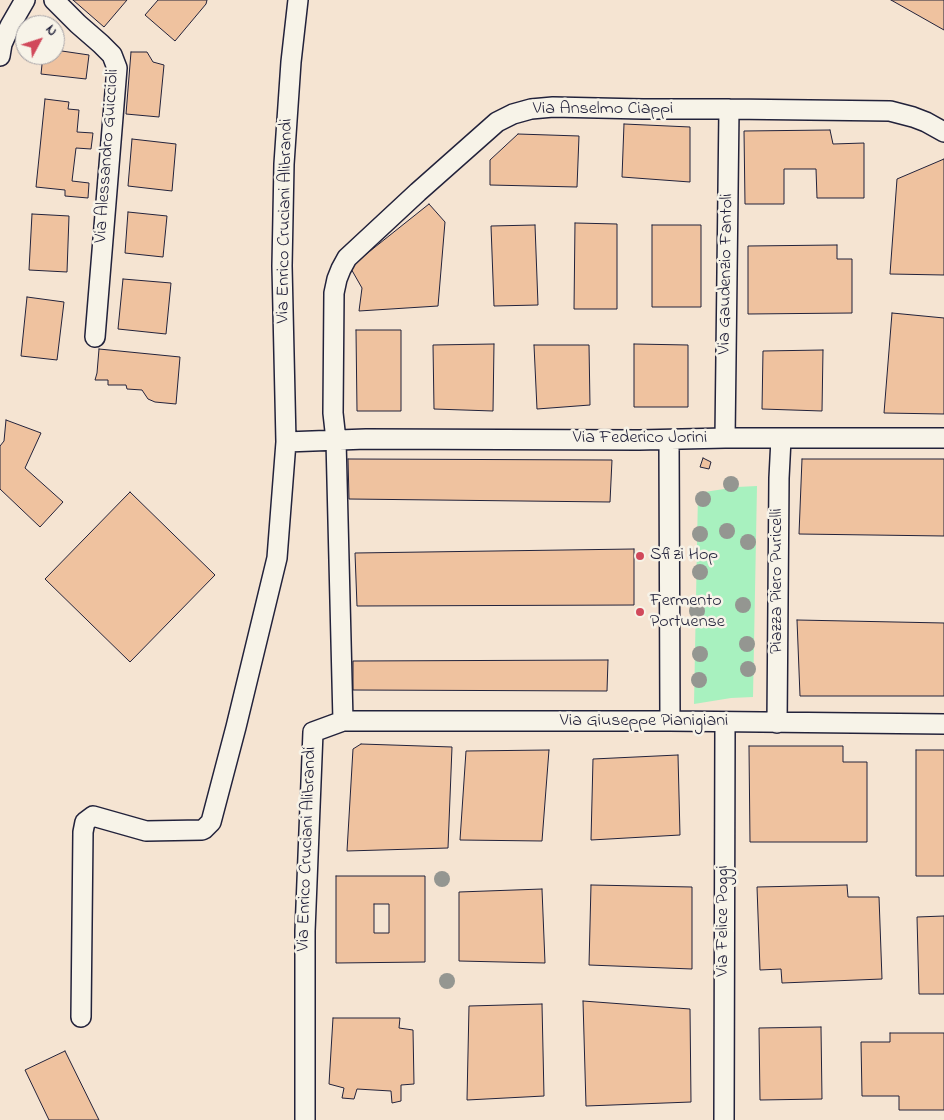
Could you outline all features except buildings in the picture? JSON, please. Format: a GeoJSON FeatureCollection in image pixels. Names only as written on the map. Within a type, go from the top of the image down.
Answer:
{"type":"FeatureCollection","features":[{"type":"Feature","properties":{"kind":"street"},"geometry":{"type":"LineString","coordinates":[[0,56],[2,44],[10,26],[25,0]]}},
{"type":"Feature","properties":{"kind":"street","name":"Via Alessandro Guiccioli"},"geometry":{"type":"LineString","coordinates":[[54,0],[112,55],[117,68],[96,337]]}},
{"type":"Feature","properties":{"kind":"street","name":"Via Enrico Cruciani Alibrandi"},"geometry":{"type":"LineString","coordinates":[[81,1017],[83,832],[85,822],[93,816],[146,831],[202,830],[211,822],[277,558],[286,442],[282,266],[284,164],[298,0]]}},
{"type":"Feature","properties":{"kind":"street","name":"Via Anselmo Ciappi"},"geometry":{"type":"LineString","coordinates":[[336,440],[333,413],[334,293],[341,269],[347,258],[497,122],[520,111],[542,107],[890,111],[926,122],[944,132]]}},
{"type":"Feature","properties":{"kind":"street","name":"Via Gaudenzio Fantoli"},"geometry":{"type":"LineString","coordinates":[[725,438],[729,109]]}},
{"type":"Feature","properties":{"kind":"street","name":"Via Federico Jorini"},"geometry":{"type":"LineString","coordinates":[[336,440],[944,438]]}},
{"type":"Feature","properties":{"kind":"street","name":"Piazza Piero Puricelli"},"geometry":{"type":"LineString","coordinates":[[777,723],[781,439]]}},
{"type":"Feature","properties":{"kind":"street"},"geometry":{"type":"LineString","coordinates":[[286,442],[336,440],[343,721]]}},
{"type":"Feature","properties":{"kind":"street"},"geometry":{"type":"LineString","coordinates":[[669,440],[670,721]]}},
{"type":"Feature","properties":{"kind":"street","name":"Via Enrico Cruciani Alibrandi"},"geometry":{"type":"LineString","coordinates":[[305,1120],[305,931],[313,732],[343,721]]}},
{"type":"Feature","properties":{"kind":"street","name":"Via Giuseppe Pianigiani"},"geometry":{"type":"LineString","coordinates":[[343,721],[670,721],[944,724]]}},
{"type":"Feature","properties":{"kind":"street","name":"Via Felice Poggi"},"geometry":{"type":"LineString","coordinates":[[724,1120],[725,722]]}},
{"type":"Feature","properties":{"kind":"green space"},"geometry":{"type":"Polygon","coordinates":[[[757,486],[753,697],[731,698],[694,704],[698,493],[757,486]]]}},
{"type":"Feature","properties":{"kind":"place","name":"Sfizi Hop"},"geometry":{"type":"Point","coordinates":[640,556]}},
{"type":"Feature","properties":{"kind":"place","name":"Fermento Portuense"},"geometry":{"type":"Point","coordinates":[640,612]}}]}
